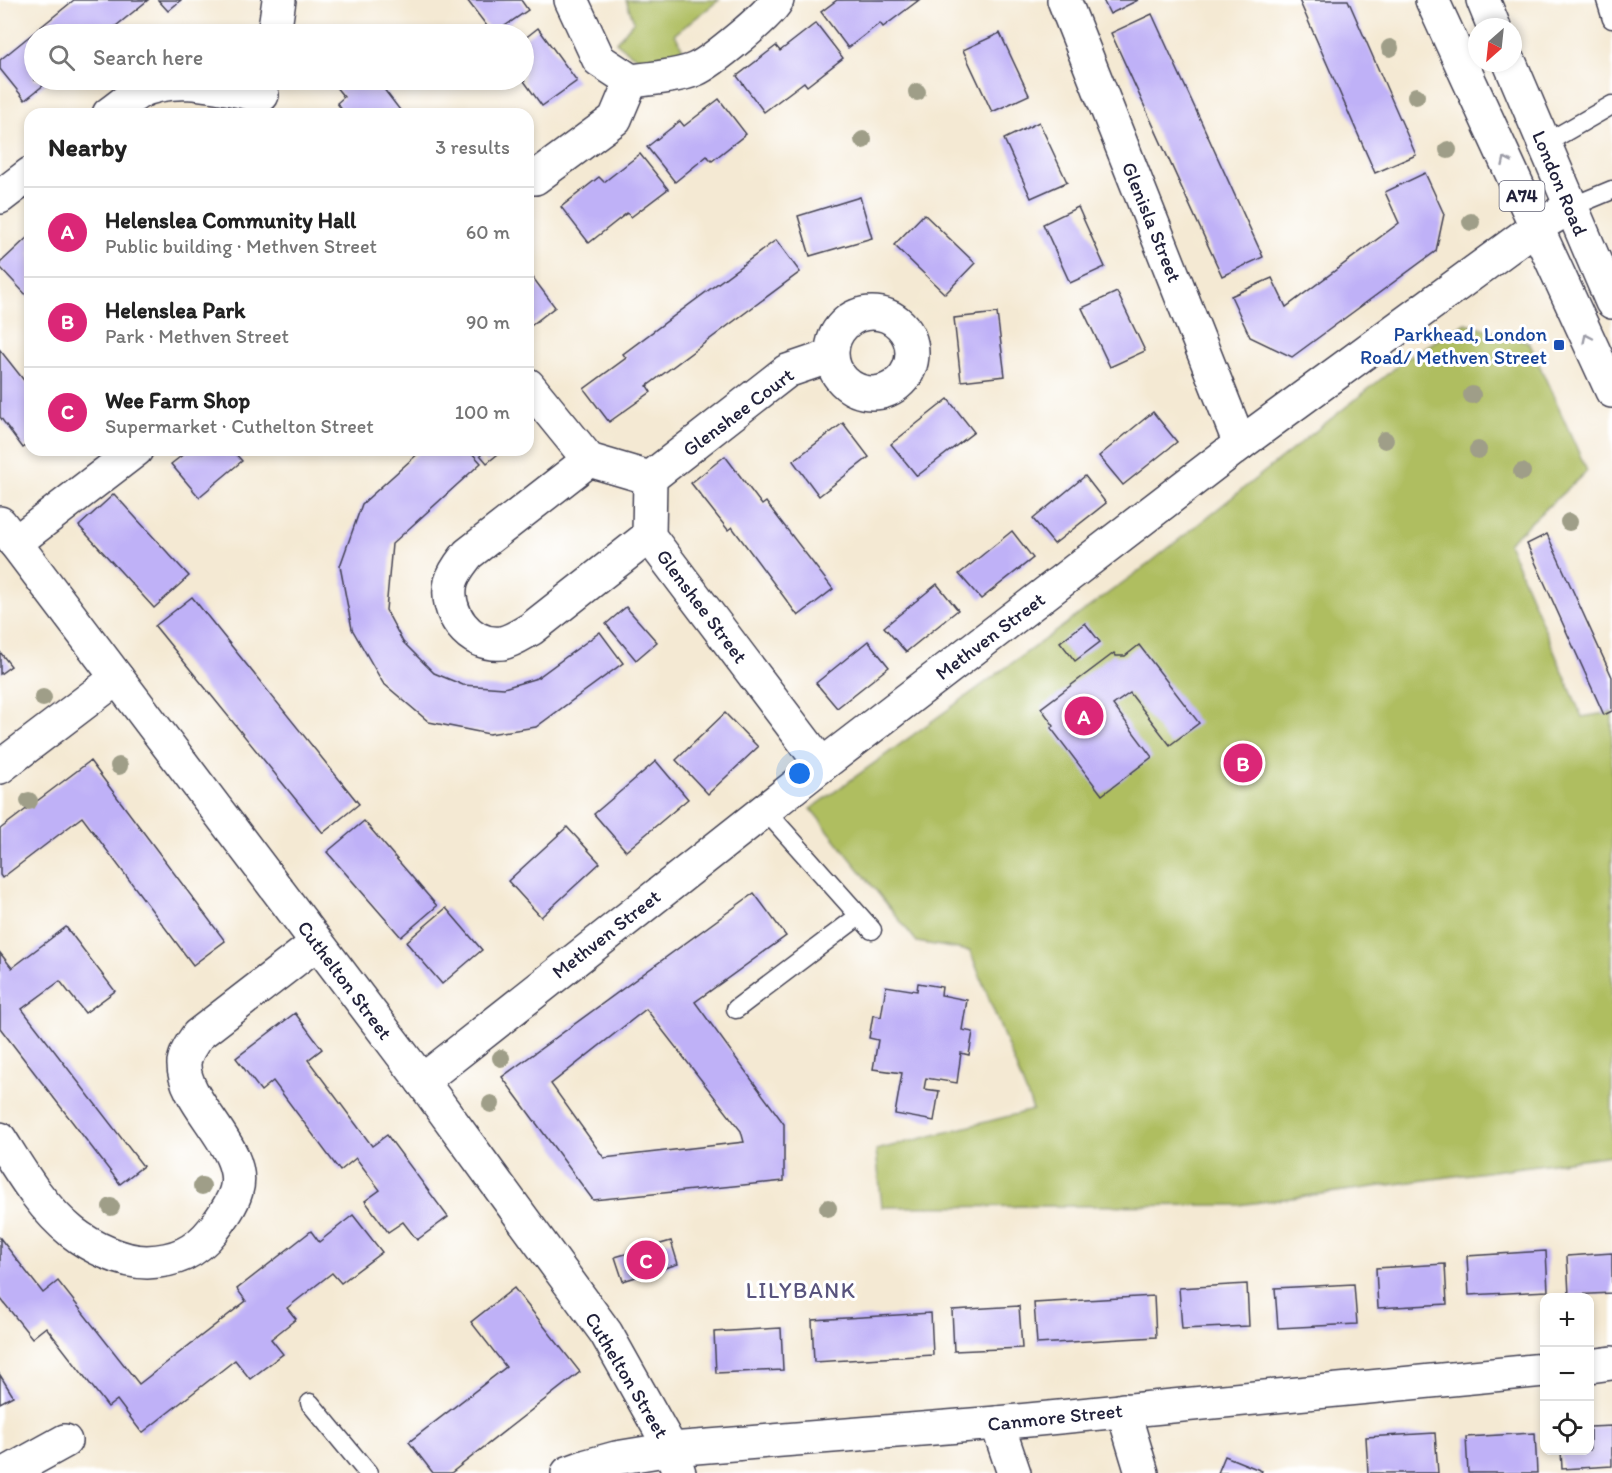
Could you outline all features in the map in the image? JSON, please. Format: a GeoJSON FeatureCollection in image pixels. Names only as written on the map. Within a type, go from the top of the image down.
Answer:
{"type":"FeatureCollection","features":[{"type":"Feature","properties":{"kind":"street"},"geometry":{"type":"LineString","coordinates":[[275,24],[279,0]]}},
{"type":"Feature","properties":{"kind":"street"},"geometry":{"type":"LineString","coordinates":[[571,0],[599,60],[631,81],[696,69],[753,26],[774,7],[777,0]]}},
{"type":"Feature","properties":{"kind":"street","name":"Glenisla Street"},"geometry":{"type":"LineString","coordinates":[[1064,0],[1240,444]]}},
{"type":"Feature","properties":{"kind":"street","name":"London Road"},"geometry":{"type":"LineString","coordinates":[[1432,0],[1612,391]]}},
{"type":"Feature","properties":{"kind":"street"},"geometry":{"type":"LineString","coordinates":[[1483,0],[1490,18]]}},
{"type":"Feature","properties":{"kind":"street","name":"London Road"},"geometry":{"type":"LineString","coordinates":[[1514,72],[1612,302]]}},
{"type":"Feature","properties":{"kind":"street"},"geometry":{"type":"LineString","coordinates":[[535,178],[615,119],[631,81]]}},
{"type":"Feature","properties":{"kind":"street"},"geometry":{"type":"LineString","coordinates":[[117,108],[145,90]]}},
{"type":"Feature","properties":{"kind":"street"},"geometry":{"type":"LineString","coordinates":[[233,90],[264,96]]}},
{"type":"Feature","properties":{"kind":"street"},"geometry":{"type":"LineString","coordinates":[[0,197],[24,179]]}},
{"type":"Feature","properties":{"kind":"street","name":"Methven Street"},"geometry":{"type":"LineString","coordinates":[[422,1081],[822,765],[1240,444],[1536,227],[1571,207]]}},
{"type":"Feature","properties":{"kind":"street","name":"Glenshee Court"},"geometry":{"type":"LineString","coordinates":[[650,478],[788,371],[831,356]]}},
{"type":"Feature","properties":{"kind":"street"},"geometry":{"type":"LineString","coordinates":[[534,392],[589,460],[650,478]]}},
{"type":"Feature","properties":{"kind":"street"},"geometry":{"type":"LineString","coordinates":[[8,533],[127,456]]}},
{"type":"Feature","properties":{"kind":"street"},"geometry":{"type":"LineString","coordinates":[[589,460],[468,554],[451,582],[450,597],[453,612],[461,626],[474,638],[488,643],[503,643],[518,637],[649,536]]}},
{"type":"Feature","properties":{"kind":"street","name":"Glenshee Street"},"geometry":{"type":"LineString","coordinates":[[650,478],[649,536],[822,765]]}},
{"type":"Feature","properties":{"kind":"street","name":"Cuthelton Street"},"geometry":{"type":"LineString","coordinates":[[8,533],[422,1081],[606,1333],[675,1461]]}},
{"type":"Feature","properties":{"kind":"street"},"geometry":{"type":"LineString","coordinates":[[0,767],[117,678]]}},
{"type":"Feature","properties":{"kind":"street"},"geometry":{"type":"LineString","coordinates":[[0,1139],[40,1200],[81,1240],[136,1262],[167,1262],[192,1251],[208,1237],[224,1216],[237,1190],[236,1168],[222,1138],[189,1087],[184,1064],[189,1047],[198,1035],[317,943]]}},
{"type":"Feature","properties":{"kind":"street"},"geometry":{"type":"LineString","coordinates":[[1594,1365],[1612,1363]]}},
{"type":"Feature","properties":{"kind":"street","name":"Canmore Street"},"geometry":{"type":"LineString","coordinates":[[568,1473],[616,1458],[675,1461],[998,1423],[1540,1370]]}},
{"type":"Feature","properties":{"kind":"street"},"geometry":{"type":"LineString","coordinates":[[1123,1410],[1142,1473]]}},
{"type":"Feature","properties":{"kind":"street"},"geometry":{"type":"LineString","coordinates":[[998,1423],[1014,1473]]}},
{"type":"Feature","properties":{"kind":"street"},"geometry":{"type":"LineString","coordinates":[[7,1473],[65,1441]]}},
{"type":"Feature","properties":{"kind":"lane"},"geometry":{"type":"LineString","coordinates":[[1606,0],[1612,19]]}},
{"type":"Feature","properties":{"kind":"lane"},"geometry":{"type":"LineString","coordinates":[[1544,144],[1612,105]]}},
{"type":"Feature","properties":{"kind":"lane"},"geometry":{"type":"LineString","coordinates":[[1571,207],[1612,190]]}},
{"type":"Feature","properties":{"kind":"lane"},"geometry":{"type":"LineString","coordinates":[[765,810],[872,930]]}},
{"type":"Feature","properties":{"kind":"lane"},"geometry":{"type":"LineString","coordinates":[[736,1009],[860,916]]}},
{"type":"Feature","properties":{"kind":"lane"},"geometry":{"type":"LineString","coordinates":[[310,1404],[368,1473]]}},
{"type":"Feature","properties":{"kind":"green space"},"geometry":{"type":"Polygon","coordinates":[[[626,0],[719,0],[675,34],[685,54],[656,62],[633,55],[616,42],[634,21],[626,0]]]}},
{"type":"Feature","properties":{"kind":"green space"},"geometry":{"type":"Polygon","coordinates":[[[1466,323],[1529,342],[1587,471],[1508,543],[1582,717],[1612,712],[1612,1155],[1239,1205],[882,1207],[876,1150],[1033,1110],[970,951],[917,942],[811,809],[1147,565],[1410,356],[1466,323]]]}},
{"type":"Feature","properties":{"kind":"building"},"geometry":{"type":"Polygon","coordinates":[[[74,0],[148,0],[118,24],[44,24],[74,0]]]}},
{"type":"Feature","properties":{"kind":"building"},"geometry":{"type":"Polygon","coordinates":[[[158,0],[181,0],[168,11],[158,0]]]}},
{"type":"Feature","properties":{"kind":"building"},"geometry":{"type":"Polygon","coordinates":[[[467,0],[521,0],[528,10],[508,24],[485,24],[467,0]]]}},
{"type":"Feature","properties":{"kind":"building"},"geometry":{"type":"Polygon","coordinates":[[[837,0],[919,0],[883,27],[880,23],[848,48],[821,12],[837,0]]]}},
{"type":"Feature","properties":{"kind":"building"},"geometry":{"type":"Polygon","coordinates":[[[1103,0],[1138,0],[1110,14],[1103,0]]]}},
{"type":"Feature","properties":{"kind":"building"},"geometry":{"type":"Polygon","coordinates":[[[1299,0],[1348,0],[1416,155],[1375,173],[1299,0]]]}},
{"type":"Feature","properties":{"kind":"building"},"geometry":{"type":"Polygon","coordinates":[[[1152,14],[1263,257],[1222,276],[1111,33],[1152,14]]]}},
{"type":"Feature","properties":{"kind":"building"},"geometry":{"type":"Polygon","coordinates":[[[816,23],[843,58],[807,86],[804,82],[764,112],[737,76],[776,46],[780,51],[816,23]]]}},
{"type":"Feature","properties":{"kind":"building"},"geometry":{"type":"Polygon","coordinates":[[[538,28],[577,81],[542,106],[530,90],[534,90],[534,31],[538,28]]]}},
{"type":"Feature","properties":{"kind":"building"},"geometry":{"type":"Polygon","coordinates":[[[1000,33],[1029,95],[992,112],[963,50],[1000,33]]]}},
{"type":"Feature","properties":{"kind":"building"},"geometry":{"type":"Polygon","coordinates":[[[24,41],[24,90],[38,90],[25,100],[0,69],[0,60],[24,41]]]}},
{"type":"Feature","properties":{"kind":"building"},"geometry":{"type":"Polygon","coordinates":[[[338,90],[385,90],[398,108],[341,108],[337,103],[344,97],[338,90]]]}},
{"type":"Feature","properties":{"kind":"building"},"geometry":{"type":"Polygon","coordinates":[[[719,99],[746,134],[712,161],[707,156],[675,182],[647,147],[680,121],[684,126],[719,99]]]}},
{"type":"Feature","properties":{"kind":"building"},"geometry":{"type":"Polygon","coordinates":[[[1039,122],[1067,182],[1031,198],[1004,139],[1039,122]]]}},
{"type":"Feature","properties":{"kind":"building"},"geometry":{"type":"Polygon","coordinates":[[[640,154],[668,189],[631,217],[627,213],[589,243],[561,207],[599,177],[604,182],[640,154]]]}},
{"type":"Feature","properties":{"kind":"building"},"geometry":{"type":"Polygon","coordinates":[[[1425,173],[1444,214],[1436,251],[1292,357],[1250,337],[1231,296],[1272,278],[1286,307],[1399,223],[1385,192],[1425,173]]]}},
{"type":"Feature","properties":{"kind":"building"},"geometry":{"type":"Polygon","coordinates":[[[860,197],[872,238],[810,256],[798,216],[860,197]]]}},
{"type":"Feature","properties":{"kind":"building"},"geometry":{"type":"Polygon","coordinates":[[[1078,207],[1105,267],[1070,283],[1043,224],[1078,207]]]}},
{"type":"Feature","properties":{"kind":"building"},"geometry":{"type":"Polygon","coordinates":[[[924,214],[975,263],[945,294],[894,245],[924,214]]]}},
{"type":"Feature","properties":{"kind":"building"},"geometry":{"type":"Polygon","coordinates":[[[776,240],[800,272],[647,386],[651,392],[609,422],[584,389],[626,358],[623,354],[776,240]]]}},
{"type":"Feature","properties":{"kind":"building"},"geometry":{"type":"Polygon","coordinates":[[[24,241],[24,293],[0,267],[0,263],[24,241]]]}},
{"type":"Feature","properties":{"kind":"building"},"geometry":{"type":"Polygon","coordinates":[[[534,279],[555,307],[534,323],[534,279]]]}},
{"type":"Feature","properties":{"kind":"building"},"geometry":{"type":"Polygon","coordinates":[[[1117,292],[1145,351],[1110,367],[1082,308],[1117,292]]]}},
{"type":"Feature","properties":{"kind":"building"},"geometry":{"type":"Polygon","coordinates":[[[997,313],[1005,376],[961,381],[954,318],[997,313]]]}},
{"type":"Feature","properties":{"kind":"building"},"geometry":{"type":"Polygon","coordinates":[[[0,350],[24,380],[24,447],[0,417],[0,350]]]}},
{"type":"Feature","properties":{"kind":"building"},"geometry":{"type":"Polygon","coordinates":[[[948,399],[974,432],[917,476],[891,444],[948,399]]]}},
{"type":"Feature","properties":{"kind":"building"},"geometry":{"type":"Polygon","coordinates":[[[1153,412],[1177,442],[1123,485],[1099,456],[1153,412]]]}},
{"type":"Feature","properties":{"kind":"building"},"geometry":{"type":"Polygon","coordinates":[[[843,423],[869,457],[819,496],[793,461],[843,423]]]}},
{"type":"Feature","properties":{"kind":"building"},"geometry":{"type":"Polygon","coordinates":[[[181,456],[237,456],[242,461],[199,497],[171,464],[181,456]]]}},
{"type":"Feature","properties":{"kind":"building"},"geometry":{"type":"Polygon","coordinates":[[[415,456],[475,456],[481,463],[392,544],[386,610],[403,642],[434,673],[463,685],[504,688],[537,678],[600,632],[623,663],[536,727],[489,734],[429,722],[383,683],[352,629],[340,566],[362,504],[415,456]]]}},
{"type":"Feature","properties":{"kind":"building"},"geometry":{"type":"Polygon","coordinates":[[[481,456],[496,456],[487,463],[481,456]]]}},
{"type":"Feature","properties":{"kind":"building"},"geometry":{"type":"Polygon","coordinates":[[[725,456],[762,505],[766,502],[833,589],[798,616],[732,527],[728,530],[691,483],[725,456]]]}},
{"type":"Feature","properties":{"kind":"building"},"geometry":{"type":"Polygon","coordinates":[[[1085,476],[1106,503],[1054,544],[1033,519],[1085,476]]]}},
{"type":"Feature","properties":{"kind":"building"},"geometry":{"type":"Polygon","coordinates":[[[114,494],[189,576],[154,608],[79,526],[114,494]]]}},
{"type":"Feature","properties":{"kind":"building"},"geometry":{"type":"Polygon","coordinates":[[[1012,531],[1033,558],[981,599],[959,574],[1012,531]]]}},
{"type":"Feature","properties":{"kind":"building"},"geometry":{"type":"Polygon","coordinates":[[[1547,534],[1612,677],[1612,711],[1604,715],[1527,544],[1547,534]]]}},
{"type":"Feature","properties":{"kind":"building"},"geometry":{"type":"Polygon","coordinates":[[[937,584],[958,610],[906,652],[884,627],[937,584]]]}},
{"type":"Feature","properties":{"kind":"building"},"geometry":{"type":"Polygon","coordinates":[[[192,597],[359,804],[323,833],[155,626],[192,597]]]}},
{"type":"Feature","properties":{"kind":"building"},"geometry":{"type":"Polygon","coordinates":[[[626,607],[657,642],[636,660],[606,624],[626,607]]]}},
{"type":"Feature","properties":{"kind":"building"},"geometry":{"type":"Polygon","coordinates":[[[1085,623],[1100,642],[1075,661],[1060,642],[1085,623]]]}},
{"type":"Feature","properties":{"kind":"building"},"geometry":{"type":"Polygon","coordinates":[[[868,641],[889,667],[837,708],[816,683],[868,641]]]}},
{"type":"Feature","properties":{"kind":"building"},"geometry":{"type":"Polygon","coordinates":[[[1139,645],[1199,723],[1170,745],[1130,693],[1113,705],[1152,757],[1102,795],[1051,728],[1054,726],[1041,708],[1114,653],[1116,656],[1125,656],[1139,645]]]}},
{"type":"Feature","properties":{"kind":"building"},"geometry":{"type":"Polygon","coordinates":[[[0,652],[11,666],[0,674],[0,652]]]}},
{"type":"Feature","properties":{"kind":"building"},"geometry":{"type":"Polygon","coordinates":[[[725,713],[758,747],[708,794],[676,760],[725,713]]]}},
{"type":"Feature","properties":{"kind":"building"},"geometry":{"type":"Polygon","coordinates":[[[90,761],[225,941],[193,965],[82,817],[2,878],[0,875],[0,829],[90,761]]]}},
{"type":"Feature","properties":{"kind":"building"},"geometry":{"type":"Polygon","coordinates":[[[656,761],[688,799],[626,851],[594,814],[656,761]]]}},
{"type":"Feature","properties":{"kind":"building"},"geometry":{"type":"Polygon","coordinates":[[[364,821],[437,906],[401,937],[327,852],[364,821]]]}},
{"type":"Feature","properties":{"kind":"building"},"geometry":{"type":"Polygon","coordinates":[[[567,827],[600,863],[541,917],[508,881],[567,827]]]}},
{"type":"Feature","properties":{"kind":"building"},"geometry":{"type":"Polygon","coordinates":[[[754,893],[786,936],[695,1002],[784,1124],[784,1181],[593,1200],[502,1077],[754,893]],[[646,1009],[551,1084],[604,1158],[744,1142],[741,1131],[646,1009]]]}},
{"type":"Feature","properties":{"kind":"building"},"geometry":{"type":"Polygon","coordinates":[[[446,908],[482,950],[442,984],[406,942],[446,908]]]}},
{"type":"Feature","properties":{"kind":"building"},"geometry":{"type":"Polygon","coordinates":[[[66,927],[115,991],[85,1013],[60,981],[22,1009],[143,1166],[120,1184],[0,1028],[0,953],[12,968],[66,927]]]}},
{"type":"Feature","properties":{"kind":"building"},"geometry":{"type":"Polygon","coordinates":[[[918,983],[942,987],[941,995],[967,1000],[962,1030],[973,1032],[969,1055],[961,1053],[957,1083],[926,1078],[924,1089],[939,1091],[934,1121],[895,1114],[902,1073],[873,1069],[878,1040],[869,1038],[873,1015],[881,1017],[886,986],[917,991],[918,983]]]}},
{"type":"Feature","properties":{"kind":"building"},"geometry":{"type":"Polygon","coordinates":[[[295,1013],[322,1049],[308,1060],[372,1146],[387,1135],[448,1217],[417,1240],[403,1222],[388,1232],[365,1201],[380,1190],[356,1158],[340,1171],[273,1081],[261,1091],[236,1058],[295,1013]]]}},
{"type":"Feature","properties":{"kind":"building"},"geometry":{"type":"Polygon","coordinates":[[[353,1215],[382,1252],[341,1283],[332,1273],[287,1308],[296,1319],[271,1339],[283,1354],[250,1379],[235,1360],[142,1433],[117,1400],[108,1407],[46,1327],[32,1338],[0,1298],[0,1238],[43,1293],[58,1281],[139,1384],[246,1301],[237,1289],[311,1231],[319,1242],[353,1215]]]}},
{"type":"Feature","properties":{"kind":"building"},"geometry":{"type":"Polygon","coordinates":[[[671,1241],[678,1264],[623,1281],[615,1257],[671,1241]]]}},
{"type":"Feature","properties":{"kind":"building"},"geometry":{"type":"Polygon","coordinates":[[[1546,1251],[1548,1291],[1469,1295],[1467,1256],[1546,1251]]]}},
{"type":"Feature","properties":{"kind":"building"},"geometry":{"type":"Polygon","coordinates":[[[1612,1253],[1612,1293],[1569,1293],[1567,1256],[1612,1253]]]}},
{"type":"Feature","properties":{"kind":"building"},"geometry":{"type":"Polygon","coordinates":[[[1445,1264],[1447,1304],[1378,1308],[1376,1268],[1445,1264]]]}},
{"type":"Feature","properties":{"kind":"building"},"geometry":{"type":"Polygon","coordinates":[[[1247,1284],[1249,1326],[1182,1329],[1179,1288],[1247,1284]]]}},
{"type":"Feature","properties":{"kind":"building"},"geometry":{"type":"Polygon","coordinates":[[[1354,1284],[1357,1324],[1278,1328],[1275,1288],[1354,1284]]]}},
{"type":"Feature","properties":{"kind":"building"},"geometry":{"type":"Polygon","coordinates":[[[514,1288],[580,1372],[451,1473],[433,1473],[409,1442],[506,1367],[471,1322],[514,1288]]]}},
{"type":"Feature","properties":{"kind":"building"},"geometry":{"type":"Polygon","coordinates":[[[1154,1296],[1156,1337],[1037,1344],[1034,1303],[1154,1296]]]}},
{"type":"Feature","properties":{"kind":"building"},"geometry":{"type":"Polygon","coordinates":[[[1019,1306],[1022,1348],[954,1351],[952,1310],[1019,1306]]]}},
{"type":"Feature","properties":{"kind":"building"},"geometry":{"type":"Polygon","coordinates":[[[931,1313],[933,1355],[814,1362],[812,1320],[931,1313]]]}},
{"type":"Feature","properties":{"kind":"building"},"geometry":{"type":"Polygon","coordinates":[[[781,1328],[783,1370],[716,1373],[714,1332],[781,1328]]]}},
{"type":"Feature","properties":{"kind":"building"},"geometry":{"type":"Polygon","coordinates":[[[0,1375],[13,1396],[0,1403],[0,1375]]]}},
{"type":"Feature","properties":{"kind":"building"},"geometry":{"type":"Polygon","coordinates":[[[1612,1426],[1612,1466],[1562,1469],[1561,1455],[1594,1455],[1594,1427],[1612,1426]]]}},
{"type":"Feature","properties":{"kind":"building"},"geometry":{"type":"Polygon","coordinates":[[[1435,1433],[1438,1473],[1368,1473],[1366,1437],[1435,1433]]]}},
{"type":"Feature","properties":{"kind":"building"},"geometry":{"type":"Polygon","coordinates":[[[1535,1433],[1537,1473],[1468,1473],[1466,1437],[1535,1433]]]}},
{"type":"Feature","properties":{"kind":"building"},"geometry":{"type":"Polygon","coordinates":[[[1225,1456],[1262,1471],[1261,1473],[1218,1473],[1225,1456]]]}},
{"type":"Feature","properties":{"kind":"place","name":"Parkhead, London Road/ Methven Street"},"geometry":{"type":"Point","coordinates":[1559,345]}},
{"type":"Feature","properties":{"kind":"place","name":"Helenslea Community Hall"},"geometry":{"type":"Point","coordinates":[1084,716]}},
{"type":"Feature","properties":{"kind":"place","name":"Helenslea Park"},"geometry":{"type":"Point","coordinates":[1243,763]}},
{"type":"Feature","properties":{"kind":"place","name":"Wee Farm Shop"},"geometry":{"type":"Point","coordinates":[646,1260]}},
{"type":"Feature","properties":{"kind":"district","name":"LILYBANK"},"geometry":{"type":"Point","coordinates":[801,1290]}}]}
